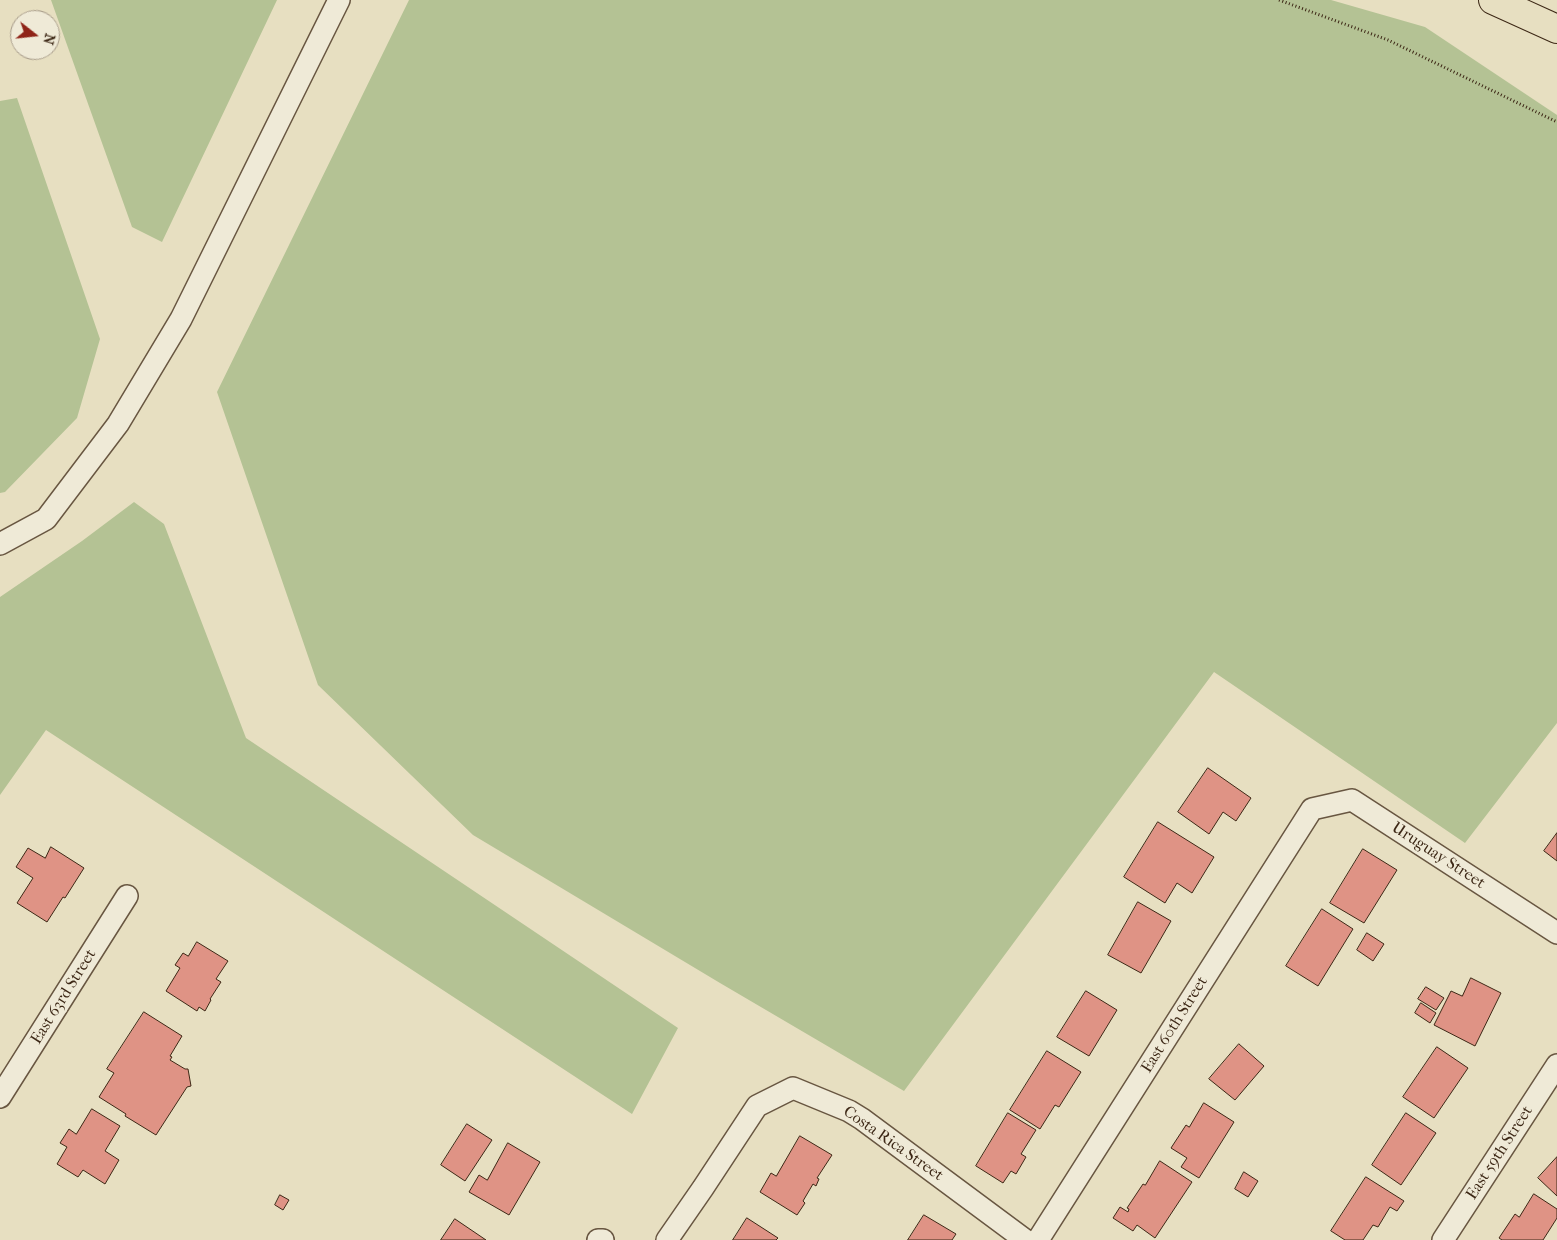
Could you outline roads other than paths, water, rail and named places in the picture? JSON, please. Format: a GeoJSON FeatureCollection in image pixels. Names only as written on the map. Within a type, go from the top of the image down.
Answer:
{"type":"FeatureCollection","features":[{"type":"Feature","properties":{"kind":"highway"},"geometry":{"type":"LineString","coordinates":[[1493,0],[1557,29]]}},
{"type":"Feature","properties":{"kind":"street"},"geometry":{"type":"LineString","coordinates":[[0,544],[46,519],[118,424],[181,319],[339,0]]}},
{"type":"Feature","properties":{"kind":"street","name":"Uruguay Street"},"geometry":{"type":"LineString","coordinates":[[1312,809],[1352,800],[1557,934]]}},
{"type":"Feature","properties":{"kind":"street","name":"East 60th Street"},"geometry":{"type":"LineString","coordinates":[[1038,1240],[1312,809]]}},
{"type":"Feature","properties":{"kind":"street","name":"East 63rd Street"},"geometry":{"type":"LineString","coordinates":[[0,1097],[127,896]]}},
{"type":"Feature","properties":{"kind":"street","name":"East 59th Street"},"geometry":{"type":"LineString","coordinates":[[1443,1240],[1557,1065]]}},
{"type":"Feature","properties":{"kind":"street","name":"Costa Rica Street"},"geometry":{"type":"LineString","coordinates":[[667,1240],[704,1188],[757,1106],[793,1088],[849,1111],[862,1119],[1025,1240]]}},
{"type":"Feature","properties":{"kind":"street"},"geometry":{"type":"LineString","coordinates":[[598,1240],[603,1240]]}}]}
